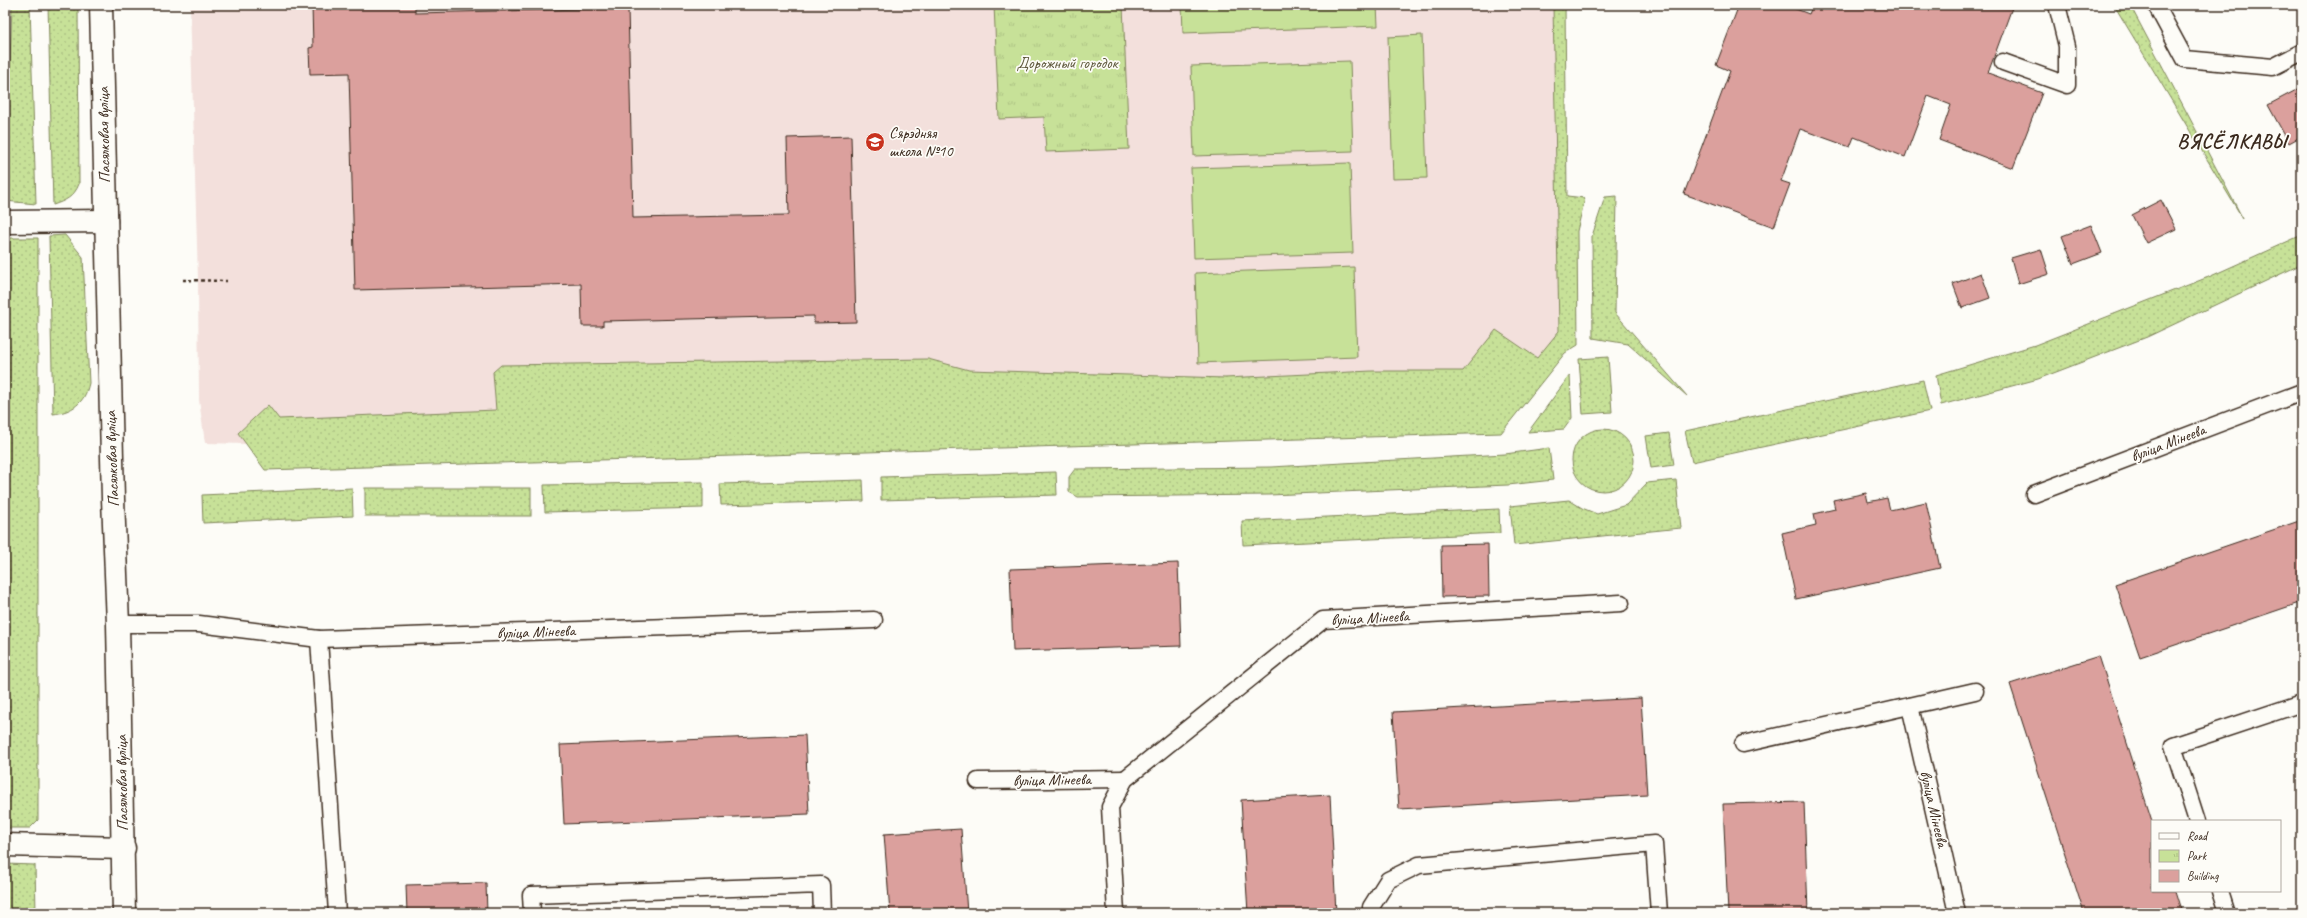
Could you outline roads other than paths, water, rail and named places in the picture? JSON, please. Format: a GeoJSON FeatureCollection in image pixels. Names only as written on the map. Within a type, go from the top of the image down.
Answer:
{"type":"FeatureCollection","features":[{"type":"Feature","properties":{"kind":"street","name":"Пасялковая вуліца"},"geometry":{"type":"LineString","coordinates":[[101,5],[113,498],[124,848],[124,913]]}},
{"type":"Feature","properties":{"kind":"street"},"geometry":{"type":"LineString","coordinates":[[5,222],[106,221]]}},
{"type":"Feature","properties":{"kind":"street"},"geometry":{"type":"LineString","coordinates":[[5,845],[124,848]]}},
{"type":"Feature","properties":{"kind":"lane"},"geometry":{"type":"LineString","coordinates":[[2002,62],[2067,85],[2067,46],[2057,5]]}},
{"type":"Feature","properties":{"kind":"lane"},"geometry":{"type":"LineString","coordinates":[[2156,5],[2184,59],[2272,67],[2302,52]]}},
{"type":"Feature","properties":{"kind":"lane","name":"вуліца Мінеева"},"geometry":{"type":"LineString","coordinates":[[2034,494],[2302,392]]}},
{"type":"Feature","properties":{"kind":"lane","name":"вуліца Мінеева"},"geometry":{"type":"LineString","coordinates":[[1116,913],[1110,807],[1125,779],[1323,620],[1621,603]]}},
{"type":"Feature","properties":{"kind":"lane","name":"вуліца Мінеева"},"geometry":{"type":"LineString","coordinates":[[118,624],[198,624],[318,639],[874,620]]}},
{"type":"Feature","properties":{"kind":"lane"},"geometry":{"type":"LineString","coordinates":[[318,639],[337,913]]}},
{"type":"Feature","properties":{"kind":"lane"},"geometry":{"type":"LineString","coordinates":[[1743,744],[1975,691]]}},
{"type":"Feature","properties":{"kind":"lane"},"geometry":{"type":"LineString","coordinates":[[2197,820],[2173,746],[2302,703]]}},
{"type":"Feature","properties":{"kind":"lane","name":"вуліца Мінеева"},"geometry":{"type":"LineString","coordinates":[[1910,706],[1957,913]]}},
{"type":"Feature","properties":{"kind":"lane","name":"вуліца Мінеева"},"geometry":{"type":"LineString","coordinates":[[978,781],[1125,779]]}},
{"type":"Feature","properties":{"kind":"lane"},"geometry":{"type":"LineString","coordinates":[[1372,913],[1371,908],[1388,880],[1419,865],[1654,844],[1659,913]]}},
{"type":"Feature","properties":{"kind":"lane"},"geometry":{"type":"LineString","coordinates":[[532,913],[531,895],[821,885],[822,913]]}},
{"type":"Feature","properties":{"kind":"lane"},"geometry":{"type":"LineString","coordinates":[[2220,892],[2227,913]]}},
{"type":"Feature","properties":{"kind":"place","name":"Сярэдняя школа №10"},"geometry":{"type":"Point","coordinates":[875,142]}},
{"type":"Feature","properties":{"kind":"district","name":"ВЯСЁЛКАВЫ"},"geometry":{"type":"Point","coordinates":[2232,141]}},
{"type":"Feature","properties":{"kind":"park label","name":"Дорожный городок"},"geometry":{"type":"Point","coordinates":[1067,63]}}]}
